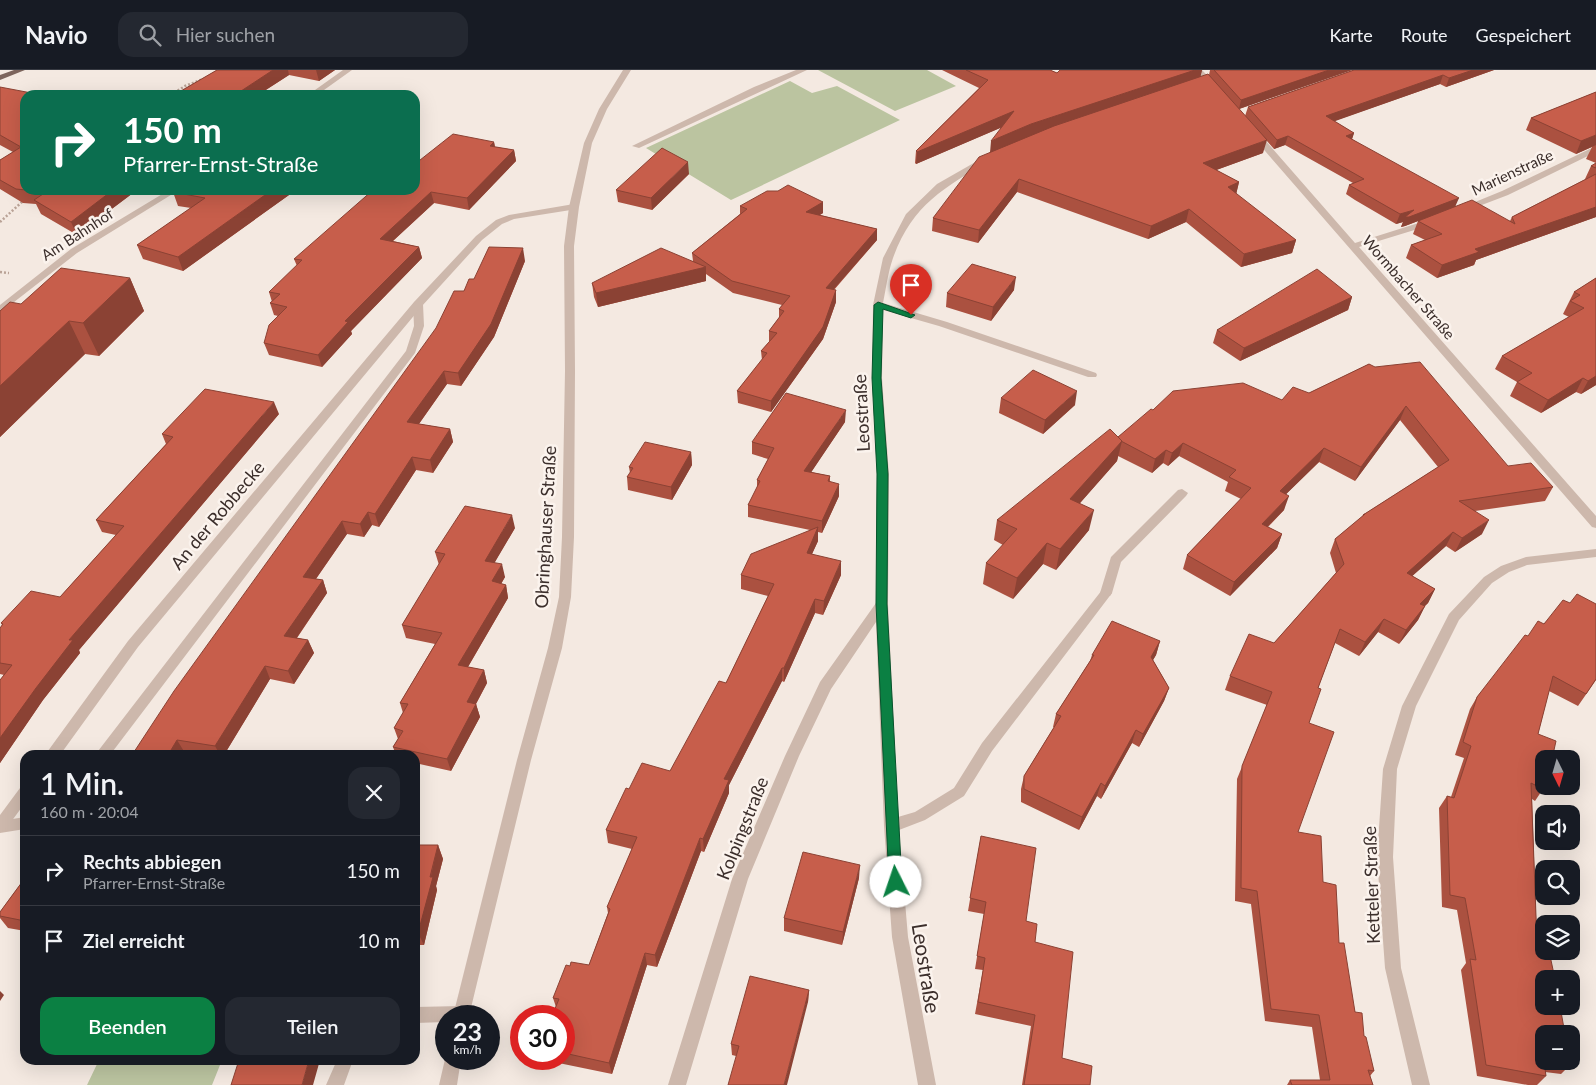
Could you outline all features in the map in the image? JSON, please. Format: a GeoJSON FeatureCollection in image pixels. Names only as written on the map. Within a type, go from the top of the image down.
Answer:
{"type":"FeatureCollection","features":[{"type":"Feature","properties":{"kind":"main road"},"geometry":{"type":"LineString","coordinates":[[0,78],[21,70]]}},
{"type":"Feature","properties":{"kind":"street"},"geometry":{"type":"LineString","coordinates":[[319,90],[348,70]]}},
{"type":"Feature","properties":{"kind":"street","name":"Obringhauser Straße"},"geometry":{"type":"LineString","coordinates":[[464,1005],[522,769],[555,648],[564,597],[568,537],[569,246],[574,207],[588,143],[594,127],[627,70]]}},
{"type":"Feature","properties":{"kind":"street"},"geometry":{"type":"LineString","coordinates":[[636,146],[756,89],[803,70]]}},
{"type":"Feature","properties":{"kind":"street"},"geometry":{"type":"LineString","coordinates":[[1198,70],[1203,83],[1220,94]]}},
{"type":"Feature","properties":{"kind":"street","name":"Wormbacher Straße"},"geometry":{"type":"LineString","coordinates":[[1251,129],[1596,524]]}},
{"type":"Feature","properties":{"kind":"street","name":"Marienstraße"},"geometry":{"type":"LineString","coordinates":[[1354,246],[1409,230],[1506,193],[1596,148]]}},
{"type":"Feature","properties":{"kind":"street","name":"Leostraße"},"geometry":{"type":"LineString","coordinates":[[927,1085],[900,936],[891,826],[882,604],[882,474],[876,378],[878,305],[888,258],[909,216],[940,186],[968,168],[1001,152]]}},
{"type":"Feature","properties":{"kind":"street","name":"Am Bahnhof"},"geometry":{"type":"LineString","coordinates":[[0,310],[74,251],[167,195]]}},
{"type":"Feature","properties":{"kind":"street","name":"An der Robbecke"},"geometry":{"type":"LineString","coordinates":[[56,750],[133,644],[418,304],[479,238],[499,222],[526,214],[574,207]]}},
{"type":"Feature","properties":{"kind":"street"},"geometry":{"type":"LineString","coordinates":[[106,750],[411,351],[419,326],[418,304]]}},
{"type":"Feature","properties":{"kind":"street"},"geometry":{"type":"LineString","coordinates":[[878,305],[943,324],[1092,375]]}},
{"type":"Feature","properties":{"kind":"street"},"geometry":{"type":"LineString","coordinates":[[891,826],[920,816],[959,792],[987,747],[1106,593],[1115,560],[1182,493]]}},
{"type":"Feature","properties":{"kind":"street","name":"Ketteler Straße"},"geometry":{"type":"LineString","coordinates":[[1421,1085],[1393,968],[1385,857],[1390,769],[1409,706],[1454,617],[1488,580],[1505,569],[1526,561],[1596,553]]}},
{"type":"Feature","properties":{"kind":"street","name":"Kolpingstraße"},"geometry":{"type":"LineString","coordinates":[[677,1085],[740,879],[788,765],[826,686],[882,604]]}},
{"type":"Feature","properties":{"kind":"street"},"geometry":{"type":"LineString","coordinates":[[0,827],[20,799]]}},
{"type":"Feature","properties":{"kind":"street"},"geometry":{"type":"LineString","coordinates":[[0,827],[20,824]]}},
{"type":"Feature","properties":{"kind":"street"},"geometry":{"type":"LineString","coordinates":[[420,1015],[435,1015]]}},
{"type":"Feature","properties":{"kind":"street"},"geometry":{"type":"LineString","coordinates":[[335,1085],[343,1065]]}},
{"type":"Feature","properties":{"kind":"street"},"geometry":{"type":"LineString","coordinates":[[448,1085],[451,1070]]}},
{"type":"Feature","properties":{"kind":"path"},"geometry":{"type":"LineString","coordinates":[[179,90],[210,77]]}},
{"type":"Feature","properties":{"kind":"path"},"geometry":{"type":"LineString","coordinates":[[0,222],[27,196]]}},
{"type":"Feature","properties":{"kind":"green space"},"geometry":{"type":"Polygon","coordinates":[[[818,70],[927,70],[956,86],[895,111],[818,70]]]}},
{"type":"Feature","properties":{"kind":"green space"},"geometry":{"type":"Polygon","coordinates":[[[790,81],[812,93],[837,86],[900,120],[731,200],[646,148],[790,81]]]}},
{"type":"Feature","properties":{"kind":"green space"},"geometry":{"type":"Polygon","coordinates":[[[97,1065],[220,1065],[212,1085],[87,1085],[97,1065]]]}},
{"type":"Feature","properties":{"kind":"building"},"geometry":{"type":"Polygon","coordinates":[[[217,70],[273,70],[243,90],[183,90],[217,70]]]}},
{"type":"Feature","properties":{"kind":"building"},"geometry":{"type":"Polygon","coordinates":[[[966,70],[1050,70],[1057,73],[1060,70],[1195,70],[1031,124],[991,141],[1014,111],[917,152],[988,80],[966,70]]]}},
{"type":"Feature","properties":{"kind":"building"},"geometry":{"type":"Polygon","coordinates":[[[1214,70],[1329,70],[1241,100],[1214,70]]]}},
{"type":"Feature","properties":{"kind":"building"},"geometry":{"type":"Polygon","coordinates":[[[1354,70],[1473,70],[1449,78],[1443,75],[1326,116],[1354,133],[1346,136],[1459,198],[1405,217],[1414,210],[1400,214],[1349,185],[1364,179],[1288,136],[1277,140],[1248,107],[1354,70]]]}},
{"type":"Feature","properties":{"kind":"building"},"geometry":{"type":"Polygon","coordinates":[[[1208,74],[1267,140],[1203,163],[1239,182],[1228,187],[1296,240],[1244,254],[1189,209],[1151,226],[1019,179],[979,230],[933,218],[979,157],[1054,126],[1208,74]]]}},
{"type":"Feature","properties":{"kind":"building"},"geometry":{"type":"Polygon","coordinates":[[[0,87],[20,91],[20,146],[0,135],[0,87]]]}},
{"type":"Feature","properties":{"kind":"building"},"geometry":{"type":"Polygon","coordinates":[[[1596,92],[1596,135],[1581,141],[1531,118],[1596,92]]]}},
{"type":"Feature","properties":{"kind":"building"},"geometry":{"type":"Polygon","coordinates":[[[453,134],[494,142],[490,146],[514,150],[467,198],[431,192],[380,239],[419,247],[345,321],[348,322],[318,355],[264,343],[269,325],[287,307],[270,303],[280,294],[269,292],[302,260],[294,259],[367,195],[420,195],[420,160],[453,134]]]}},
{"type":"Feature","properties":{"kind":"building"},"geometry":{"type":"Polygon","coordinates":[[[20,148],[20,189],[0,180],[0,160],[20,148]]]}},
{"type":"Feature","properties":{"kind":"building"},"geometry":{"type":"Polygon","coordinates":[[[662,148],[688,162],[651,198],[616,190],[662,148]]]}},
{"type":"Feature","properties":{"kind":"building"},"geometry":{"type":"Polygon","coordinates":[[[1596,174],[1596,207],[1475,249],[1479,252],[1442,265],[1411,245],[1442,234],[1418,221],[1472,200],[1515,224],[1512,217],[1596,174]]]}},
{"type":"Feature","properties":{"kind":"building"},"geometry":{"type":"Polygon","coordinates":[[[788,185],[823,202],[806,212],[877,229],[826,288],[836,290],[823,327],[771,401],[737,391],[767,353],[761,351],[777,333],[769,331],[784,311],[779,309],[790,296],[732,281],[692,253],[747,209],[740,206],[767,191],[778,191],[788,185]]]}},
{"type":"Feature","properties":{"kind":"building"},"geometry":{"type":"Polygon","coordinates":[[[42,195],[106,195],[71,222],[34,200],[42,195]]]}},
{"type":"Feature","properties":{"kind":"building"},"geometry":{"type":"Polygon","coordinates":[[[189,195],[265,195],[178,257],[137,245],[205,198],[189,195]]]}},
{"type":"Feature","properties":{"kind":"building"},"geometry":{"type":"Polygon","coordinates":[[[489,247],[523,248],[491,324],[458,373],[444,371],[407,422],[450,429],[430,460],[412,457],[375,514],[368,512],[360,524],[342,521],[303,577],[323,580],[284,636],[308,640],[288,671],[265,666],[215,746],[177,740],[171,750],[135,750],[174,691],[436,328],[454,291],[464,291],[469,279],[474,279],[489,247]]]}},
{"type":"Feature","properties":{"kind":"building"},"geometry":{"type":"Polygon","coordinates":[[[661,248],[706,267],[596,293],[592,283],[661,248]]]}},
{"type":"Feature","properties":{"kind":"building"},"geometry":{"type":"Polygon","coordinates":[[[972,264],[1016,277],[993,307],[947,293],[972,264]]]}},
{"type":"Feature","properties":{"kind":"building"},"geometry":{"type":"Polygon","coordinates":[[[61,268],[130,278],[83,323],[69,321],[0,386],[0,311],[10,302],[21,304],[61,268]]]}},
{"type":"Feature","properties":{"kind":"building"},"geometry":{"type":"Polygon","coordinates":[[[1317,269],[1352,297],[1244,348],[1217,330],[1317,269]]]}},
{"type":"Feature","properties":{"kind":"building"},"geometry":{"type":"Polygon","coordinates":[[[1596,278],[1596,376],[1588,381],[1583,378],[1548,400],[1517,382],[1532,373],[1502,356],[1584,308],[1570,301],[1580,295],[1574,292],[1596,278]]]}},
{"type":"Feature","properties":{"kind":"building"},"geometry":{"type":"Polygon","coordinates":[[[1420,362],[1508,466],[1531,463],[1553,487],[1459,501],[1489,520],[1462,538],[1453,532],[1407,573],[1435,589],[1420,604],[1425,606],[1406,630],[1384,619],[1365,642],[1340,629],[1318,688],[1321,689],[1309,723],[1334,732],[1298,832],[1321,836],[1323,882],[1336,885],[1339,943],[1344,943],[1355,1012],[1362,1013],[1364,1036],[1366,1037],[1374,1071],[1368,1070],[1373,1085],[1292,1085],[1290,1080],[1330,1080],[1319,1015],[1271,1009],[1257,891],[1241,888],[1242,766],[1272,692],[1230,676],[1249,634],[1274,643],[1344,564],[1335,539],[1365,514],[1363,515],[1449,460],[1406,406],[1361,467],[1324,448],[1280,491],[1289,496],[1262,524],[1282,534],[1234,582],[1187,555],[1251,488],[1229,477],[1236,470],[1183,443],[1172,453],[1166,450],[1155,459],[1121,441],[1118,437],[1151,409],[1153,410],[1173,391],[1243,383],[1282,400],[1293,387],[1309,393],[1369,364],[1375,367],[1420,362]]]}},
{"type":"Feature","properties":{"kind":"building"},"geometry":{"type":"Polygon","coordinates":[[[1033,370],[1077,391],[1045,420],[1001,398],[1033,370]]]}},
{"type":"Feature","properties":{"kind":"building"},"geometry":{"type":"Polygon","coordinates":[[[205,389],[274,402],[69,640],[73,640],[0,738],[0,680],[12,665],[0,663],[0,628],[3,624],[1,623],[31,591],[60,597],[124,526],[96,520],[173,437],[162,434],[205,389]]]}},
{"type":"Feature","properties":{"kind":"building"},"geometry":{"type":"Polygon","coordinates":[[[786,393],[846,410],[804,471],[830,476],[828,481],[839,484],[822,521],[748,505],[760,481],[757,480],[774,448],[752,442],[786,393]]]}},
{"type":"Feature","properties":{"kind":"building"},"geometry":{"type":"Polygon","coordinates":[[[1110,429],[1122,441],[1070,499],[1094,510],[1060,549],[1047,543],[1017,578],[986,563],[1017,529],[997,520],[1110,429]]]}},
{"type":"Feature","properties":{"kind":"building"},"geometry":{"type":"Polygon","coordinates":[[[645,442],[691,452],[671,487],[627,477],[633,468],[629,467],[645,442]]]}},
{"type":"Feature","properties":{"kind":"building"},"geometry":{"type":"Polygon","coordinates":[[[465,506],[512,515],[485,561],[502,564],[492,581],[506,585],[458,665],[484,670],[467,702],[476,704],[447,759],[420,753],[420,750],[393,747],[403,731],[394,728],[408,704],[400,703],[442,633],[402,625],[445,554],[435,552],[465,506]]]}},
{"type":"Feature","properties":{"kind":"building"},"geometry":{"type":"Polygon","coordinates":[[[818,527],[807,553],[841,561],[824,601],[815,599],[784,668],[782,668],[724,779],[729,780],[703,839],[700,838],[655,955],[645,953],[609,1063],[575,1055],[575,1005],[557,1005],[559,999],[553,998],[566,965],[570,966],[571,962],[589,965],[610,909],[607,907],[637,837],[606,830],[626,788],[629,789],[642,763],[670,771],[719,681],[726,683],[774,584],[741,575],[751,554],[818,527]]]}},
{"type":"Feature","properties":{"kind":"building"},"geometry":{"type":"Polygon","coordinates":[[[1577,594],[1596,604],[1596,679],[1586,694],[1553,676],[1538,734],[1556,741],[1554,750],[1535,750],[1535,785],[1531,783],[1536,915],[1535,960],[1551,960],[1553,970],[1535,970],[1535,1015],[1562,1015],[1563,1025],[1535,1025],[1535,1070],[1545,1070],[1546,1076],[1486,1065],[1470,959],[1476,960],[1465,898],[1450,895],[1447,796],[1454,798],[1471,746],[1463,742],[1477,697],[1525,635],[1528,636],[1538,621],[1544,624],[1563,600],[1570,603],[1577,594]]]}},
{"type":"Feature","properties":{"kind":"building"},"geometry":{"type":"Polygon","coordinates":[[[1112,621],[1160,641],[1151,657],[1169,688],[1143,734],[1136,730],[1105,786],[1101,783],[1082,817],[1024,789],[1024,776],[1061,716],[1056,714],[1094,655],[1092,655],[1112,621]]]}},
{"type":"Feature","properties":{"kind":"building"},"geometry":{"type":"Polygon","coordinates":[[[981,836],[1036,848],[1026,921],[1037,924],[1035,942],[1073,952],[1062,1058],[1092,1066],[1090,1085],[1024,1085],[1035,1015],[978,1002],[985,958],[977,956],[986,902],[970,898],[981,836]]]}},
{"type":"Feature","properties":{"kind":"building"},"geometry":{"type":"Polygon","coordinates":[[[420,845],[438,845],[430,877],[433,877],[420,926],[420,845]]]}},
{"type":"Feature","properties":{"kind":"building"},"geometry":{"type":"Polygon","coordinates":[[[803,852],[860,865],[843,932],[784,918],[803,852]]]}},
{"type":"Feature","properties":{"kind":"building"},"geometry":{"type":"Polygon","coordinates":[[[20,885],[20,920],[0,916],[0,912],[20,885]]]}},
{"type":"Feature","properties":{"kind":"building"},"geometry":{"type":"Polygon","coordinates":[[[750,976],[809,990],[784,1085],[728,1085],[739,1046],[731,1044],[750,976]]]}},
{"type":"Feature","properties":{"kind":"building"},"geometry":{"type":"Polygon","coordinates":[[[237,1065],[308,1065],[302,1085],[231,1085],[237,1065]]]}},
{"type":"Feature","properties":{"kind":"route"},"geometry":{"type":"LineString","coordinates":[[896,882],[891,826],[882,604],[882,474],[876,378],[878,305],[911,315]]}}]}
